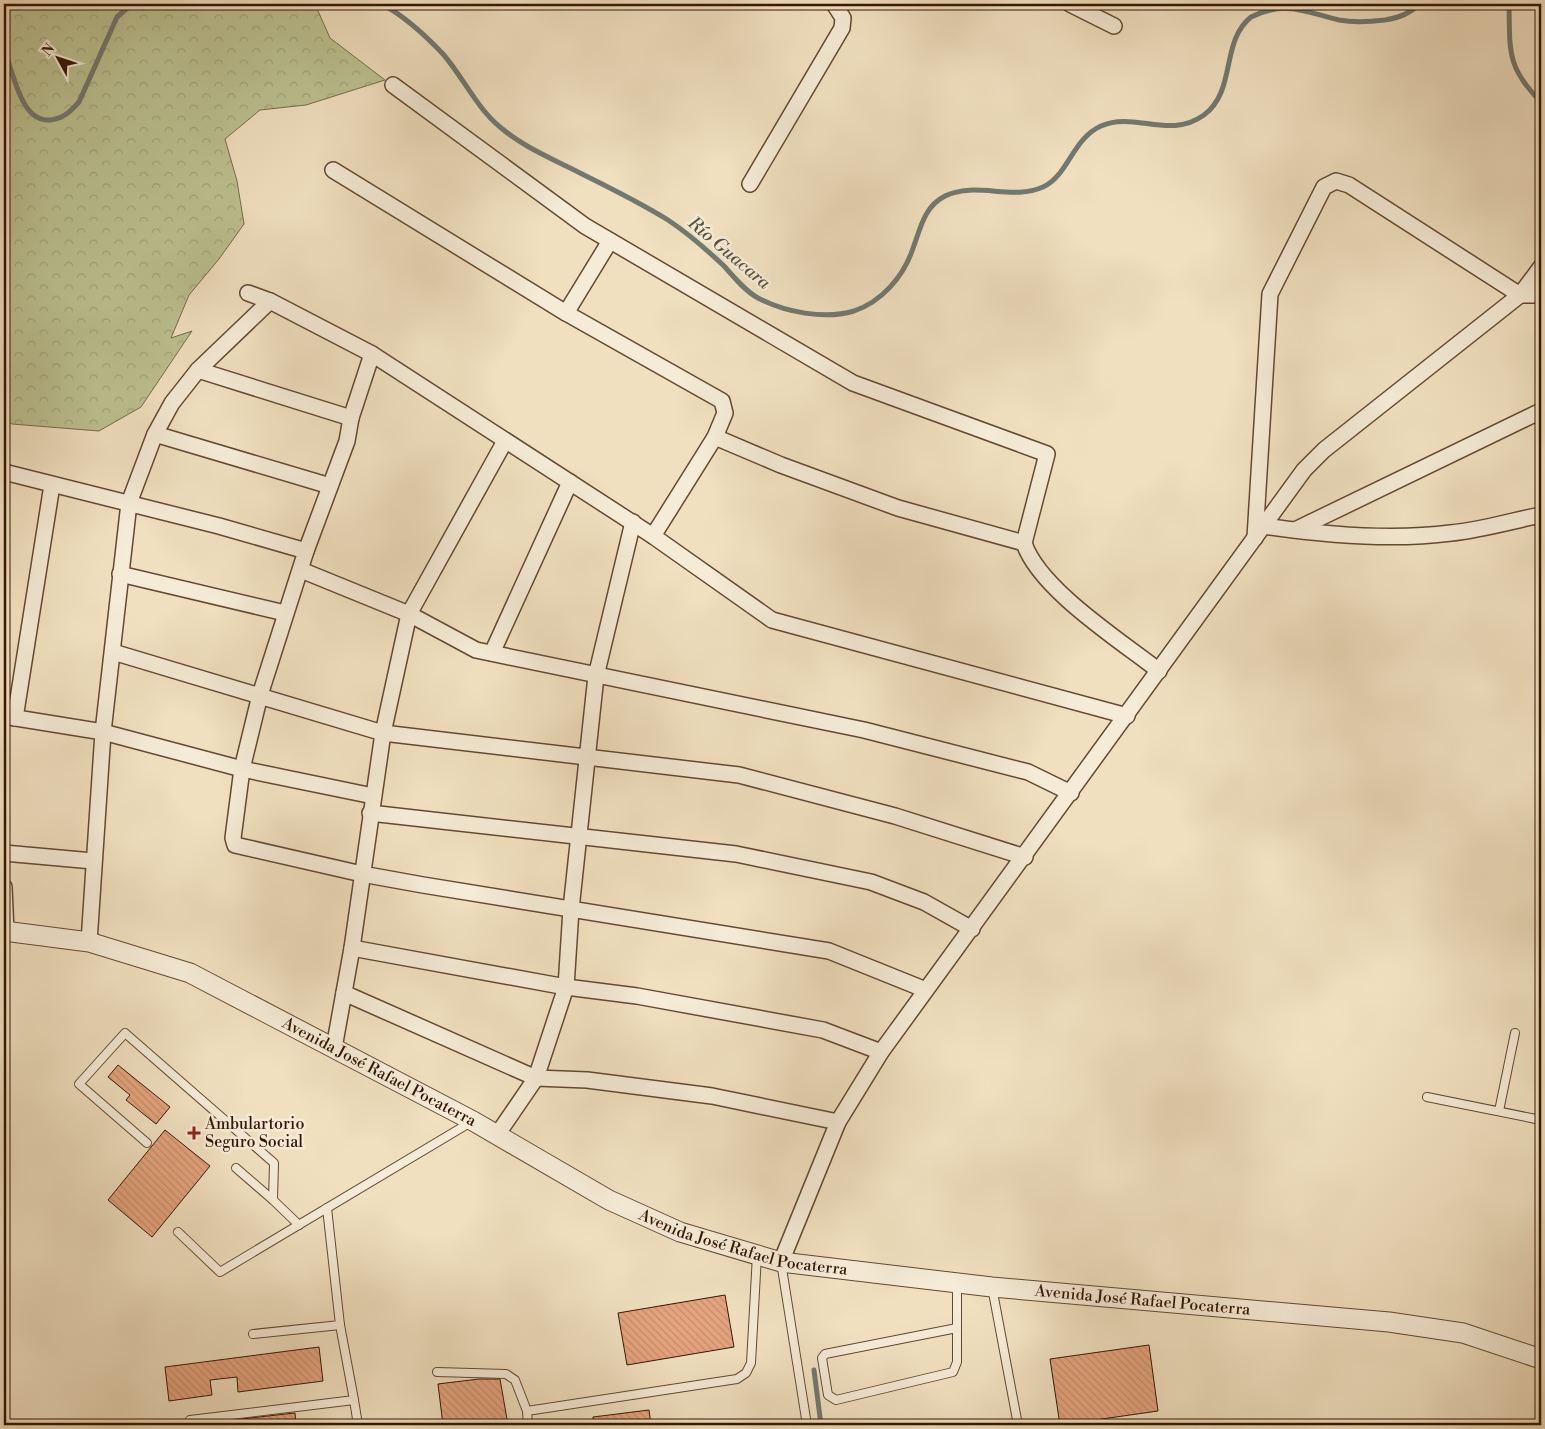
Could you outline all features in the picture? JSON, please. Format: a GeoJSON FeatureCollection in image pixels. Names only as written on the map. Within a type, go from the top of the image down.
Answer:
{"type":"FeatureCollection","features":[{"type":"Feature","properties":{"kind":"street"},"geometry":{"type":"LineString","coordinates":[[750,184],[842,28],[843,18],[834,4]]}},
{"type":"Feature","properties":{"kind":"street"},"geometry":{"type":"LineString","coordinates":[[1070,4],[1114,26]]}},
{"type":"Feature","properties":{"kind":"street"},"geometry":{"type":"LineString","coordinates":[[393,85],[585,226],[853,383],[1047,454],[1024,543],[1028,555],[1066,599],[1159,671]]}},
{"type":"Feature","properties":{"kind":"street"},"geometry":{"type":"LineString","coordinates":[[333,170],[566,313],[722,401],[725,413],[715,437],[653,536]]}},
{"type":"Feature","properties":{"kind":"street"},"geometry":{"type":"LineString","coordinates":[[1259,532],[1270,294],[1324,187],[1336,181],[1349,185],[1520,295],[1541,295]]}},
{"type":"Feature","properties":{"kind":"street"},"geometry":{"type":"LineString","coordinates":[[566,313],[610,240]]}},
{"type":"Feature","properties":{"kind":"street"},"geometry":{"type":"LineString","coordinates":[[781,1262],[838,1122],[881,1052],[1071,794],[1304,470],[1324,450],[1520,295],[1541,266]]}},
{"type":"Feature","properties":{"kind":"street"},"geometry":{"type":"LineString","coordinates":[[248,293],[270,301],[372,354],[633,522],[772,620],[1127,716]]}},
{"type":"Feature","properties":{"kind":"street"},"geometry":{"type":"LineString","coordinates":[[88,942],[103,732],[129,503],[155,434],[172,403],[198,370],[270,301]]}},
{"type":"Feature","properties":{"kind":"street"},"geometry":{"type":"LineString","coordinates":[[372,354],[351,418],[347,441],[306,551],[260,695],[242,769],[233,838],[235,845],[362,874],[829,951],[926,990]]}},
{"type":"Feature","properties":{"kind":"street"},"geometry":{"type":"LineString","coordinates":[[198,370],[351,418]]}},
{"type":"Feature","properties":{"kind":"street"},"geometry":{"type":"LineString","coordinates":[[1295,530],[1541,410]]}},
{"type":"Feature","properties":{"kind":"street"},"geometry":{"type":"LineString","coordinates":[[155,434],[330,486]]}},
{"type":"Feature","properties":{"kind":"street"},"geometry":{"type":"LineString","coordinates":[[715,437],[781,465],[898,508],[1024,543]]}},
{"type":"Feature","properties":{"kind":"street"},"geometry":{"type":"LineString","coordinates":[[334,1048],[352,948],[383,733],[409,614],[505,441]]}},
{"type":"Feature","properties":{"kind":"street"},"geometry":{"type":"LineString","coordinates":[[4,472],[129,503],[306,551]]}},
{"type":"Feature","properties":{"kind":"street"},"geometry":{"type":"LineString","coordinates":[[492,653],[570,482]]}},
{"type":"Feature","properties":{"kind":"street"},"geometry":{"type":"LineString","coordinates":[[52,484],[9,717],[103,732],[242,769],[373,796]]}},
{"type":"Feature","properties":{"kind":"street"},"geometry":{"type":"LineString","coordinates":[[1259,532],[1295,530],[1396,537],[1452,533],[1541,515]]}},
{"type":"Feature","properties":{"kind":"street"},"geometry":{"type":"LineString","coordinates":[[497,1135],[536,1078],[566,987],[571,909],[596,676],[633,522]]}},
{"type":"Feature","properties":{"kind":"street"},"geometry":{"type":"LineString","coordinates":[[301,570],[409,614],[476,650],[864,730],[1028,772],[1071,794]]}},
{"type":"Feature","properties":{"kind":"street"},"geometry":{"type":"LineString","coordinates":[[120,574],[285,613]]}},
{"type":"Feature","properties":{"kind":"street"},"geometry":{"type":"LineString","coordinates":[[113,652],[383,733],[739,775],[895,816],[1025,857]]}},
{"type":"Feature","properties":{"kind":"street"},"geometry":{"type":"LineString","coordinates":[[370,813],[736,854],[871,882],[924,902],[972,929]]}},
{"type":"Feature","properties":{"kind":"street"},"geometry":{"type":"LineString","coordinates":[[4,853],[94,861]]}},
{"type":"Feature","properties":{"kind":"street"},"geometry":{"type":"LineString","coordinates":[[4,887],[5,932]]}},
{"type":"Feature","properties":{"kind":"street","name":"Avenida José Rafael Pocaterra"},"geometry":{"type":"LineString","coordinates":[[5,932],[88,942],[190,973],[473,1121],[609,1200],[680,1232],[781,1262],[992,1287],[1389,1322],[1463,1333],[1541,1359]]}},
{"type":"Feature","properties":{"kind":"street"},"geometry":{"type":"LineString","coordinates":[[352,948],[566,987],[637,996],[823,1030],[881,1052]]}},
{"type":"Feature","properties":{"kind":"street"},"geometry":{"type":"LineString","coordinates":[[344,992],[536,1078],[587,1080],[712,1096],[838,1122]]}},
{"type":"Feature","properties":{"kind":"lane"},"geometry":{"type":"LineString","coordinates":[[147,1143],[79,1084],[125,1033],[274,1163],[273,1200]]}},
{"type":"Feature","properties":{"kind":"lane"},"geometry":{"type":"LineString","coordinates":[[1499,1111],[1515,1033]]}},
{"type":"Feature","properties":{"kind":"lane"},"geometry":{"type":"LineString","coordinates":[[1427,1097],[1541,1120]]}},
{"type":"Feature","properties":{"kind":"lane"},"geometry":{"type":"LineString","coordinates":[[178,1232],[220,1272],[473,1121]]}},
{"type":"Feature","properties":{"kind":"lane"},"geometry":{"type":"LineString","coordinates":[[236,1168],[299,1225]]}},
{"type":"Feature","properties":{"kind":"lane"},"geometry":{"type":"LineString","coordinates":[[327,1208],[340,1325],[358,1425]]}},
{"type":"Feature","properties":{"kind":"lane"},"geometry":{"type":"LineString","coordinates":[[527,1411],[737,1379],[746,1373],[751,1364],[757,1255]]}},
{"type":"Feature","properties":{"kind":"lane"},"geometry":{"type":"LineString","coordinates":[[781,1262],[807,1425]]}},
{"type":"Feature","properties":{"kind":"lane"},"geometry":{"type":"LineString","coordinates":[[958,1282],[958,1328],[958,1362],[953,1372],[836,1400],[828,1395],[822,1358],[825,1354],[958,1328]]}},
{"type":"Feature","properties":{"kind":"lane"},"geometry":{"type":"LineString","coordinates":[[992,1287],[1018,1425]]}},
{"type":"Feature","properties":{"kind":"lane"},"geometry":{"type":"LineString","coordinates":[[253,1334],[340,1325]]}},
{"type":"Feature","properties":{"kind":"lane"},"geometry":{"type":"LineString","coordinates":[[437,1372],[506,1374],[515,1380],[527,1411],[528,1425]]}},
{"type":"Feature","properties":{"kind":"lane"},"geometry":{"type":"LineString","coordinates":[[190,1425],[190,1420],[354,1400]]}},
{"type":"Feature","properties":{"kind":"green space"},"geometry":{"type":"Polygon","coordinates":[[[4,4],[315,4],[330,38],[385,80],[306,105],[260,110],[225,139],[237,181],[244,224],[219,259],[189,295],[171,338],[192,331],[141,407],[99,431],[12,424],[4,419],[4,4]]]}},
{"type":"Feature","properties":{"kind":"building"},"geometry":{"type":"Polygon","coordinates":[[[118,1065],[170,1107],[156,1124],[126,1100],[130,1095],[108,1077],[118,1065]]]}},
{"type":"Feature","properties":{"kind":"building"},"geometry":{"type":"Polygon","coordinates":[[[165,1130],[210,1166],[152,1237],[108,1200],[165,1130]]]}},
{"type":"Feature","properties":{"kind":"building"},"geometry":{"type":"Polygon","coordinates":[[[725,1295],[734,1347],[627,1365],[618,1313],[725,1295]]]}},
{"type":"Feature","properties":{"kind":"building"},"geometry":{"type":"Polygon","coordinates":[[[1149,1345],[1158,1411],[1060,1425],[1050,1359],[1149,1345]]]}},
{"type":"Feature","properties":{"kind":"building"},"geometry":{"type":"Polygon","coordinates":[[[319,1347],[323,1381],[238,1392],[237,1377],[210,1380],[212,1395],[169,1401],[165,1367],[319,1347]]]}},
{"type":"Feature","properties":{"kind":"building"},"geometry":{"type":"Polygon","coordinates":[[[479,1379],[500,1379],[508,1425],[443,1425],[438,1384],[479,1379]]]}},
{"type":"Feature","properties":{"kind":"building"},"geometry":{"type":"Polygon","coordinates":[[[649,1410],[651,1425],[593,1425],[593,1417],[649,1410]]]}},
{"type":"Feature","properties":{"kind":"building"},"geometry":{"type":"Polygon","coordinates":[[[295,1413],[296,1425],[241,1425],[241,1419],[295,1413]]]}},
{"type":"Feature","properties":{"kind":"waterway","name":"Río Guacara"},"geometry":{"type":"LineString","coordinates":[[4,50],[25,105],[40,118],[50,120],[59,118],[79,102],[117,17],[132,4]]}},
{"type":"Feature","properties":{"kind":"waterway","name":"Río Guacara"},"geometry":{"type":"LineString","coordinates":[[382,4],[422,33],[443,54],[491,119],[516,139],[668,220],[704,248],[744,288],[758,298],[792,311],[818,315],[842,314],[854,311],[882,295],[897,279],[908,261],[927,213],[932,206],[945,196],[969,190],[1031,191],[1043,187],[1059,175],[1083,139],[1101,126],[1127,121],[1165,126],[1178,125],[1191,122],[1204,115],[1214,105],[1221,93],[1235,39],[1241,27],[1251,17],[1274,9],[1285,8],[1306,11],[1345,21],[1373,21],[1399,17],[1408,13],[1419,4]]}},
{"type":"Feature","properties":{"kind":"waterway","name":"Río Guacara"},"geometry":{"type":"LineString","coordinates":[[1509,4],[1512,57],[1521,78],[1541,102]]}},
{"type":"Feature","properties":{"kind":"waterway"},"geometry":{"type":"LineString","coordinates":[[814,1370],[821,1425]]}},
{"type":"Feature","properties":{"kind":"place","name":"Ambulartorio Seguro Social"},"geometry":{"type":"Point","coordinates":[194,1133]}}]}
